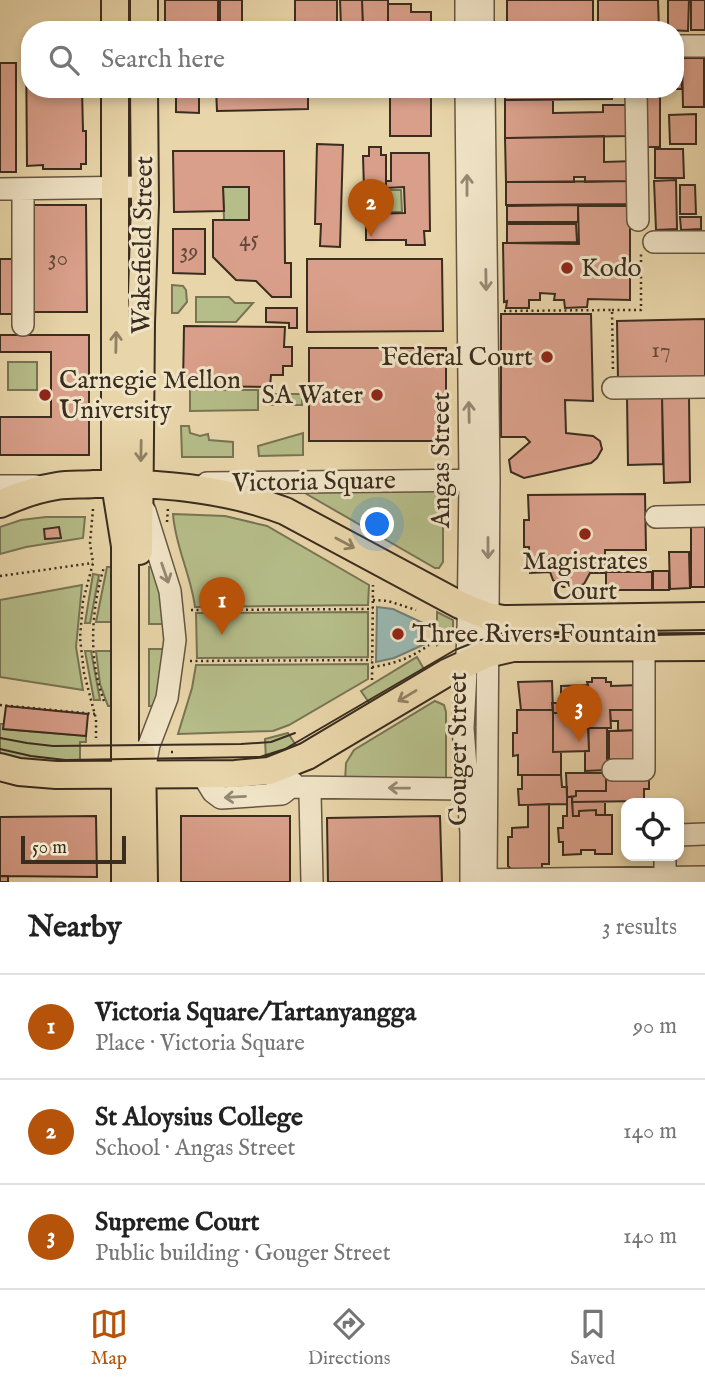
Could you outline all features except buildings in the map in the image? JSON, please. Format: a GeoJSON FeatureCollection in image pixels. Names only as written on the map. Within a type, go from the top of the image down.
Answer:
{"type":"FeatureCollection","features":[{"type":"Feature","properties":{"kind":"main road"},"geometry":{"type":"LineString","coordinates":[[115,0],[115,21]]}},
{"type":"Feature","properties":{"kind":"main road"},"geometry":{"type":"LineString","coordinates":[[144,0],[144,21]]}},
{"type":"Feature","properties":{"kind":"main road","name":"Wakefield Street"},"geometry":{"type":"LineString","coordinates":[[116,98],[116,187],[127,484]]}},
{"type":"Feature","properties":{"kind":"main road","name":"Wakefield Street"},"geometry":{"type":"LineString","coordinates":[[127,484],[145,187],[144,98]]}},
{"type":"Feature","properties":{"kind":"main road"},"geometry":{"type":"LineString","coordinates":[[127,484],[134,775],[145,882]]}},
{"type":"Feature","properties":{"kind":"main road","name":"Victoria Square"},"geometry":{"type":"LineString","coordinates":[[0,503],[58,486],[127,484],[225,494],[261,502],[285,511],[478,612]]}},
{"type":"Feature","properties":{"kind":"main road"},"geometry":{"type":"LineString","coordinates":[[478,612],[503,618],[705,616]]}},
{"type":"Feature","properties":{"kind":"main road"},"geometry":{"type":"LineString","coordinates":[[0,767],[38,774],[202,774],[279,779],[307,756],[477,658],[504,649],[705,647]]}},
{"type":"Feature","properties":{"kind":"main road"},"geometry":{"type":"LineString","coordinates":[[125,882],[134,775]]}},
{"type":"Feature","properties":{"kind":"street"},"geometry":{"type":"LineString","coordinates":[[466,0],[466,21]]}},
{"type":"Feature","properties":{"kind":"street"},"geometry":{"type":"LineString","coordinates":[[483,0],[483,21]]}},
{"type":"Feature","properties":{"kind":"street"},"geometry":{"type":"LineString","coordinates":[[684,47],[705,46]]}},
{"type":"Feature","properties":{"kind":"street","name":"Angas Street"},"geometry":{"type":"LineString","coordinates":[[466,98],[479,480]]}},
{"type":"Feature","properties":{"kind":"street","name":"Angas Street"},"geometry":{"type":"LineString","coordinates":[[477,658],[479,480],[486,312],[484,98]]}},
{"type":"Feature","properties":{"kind":"street"},"geometry":{"type":"LineString","coordinates":[[636,98],[638,220]]}},
{"type":"Feature","properties":{"kind":"street"},"geometry":{"type":"LineString","coordinates":[[0,190],[145,187]]}},
{"type":"Feature","properties":{"kind":"street"},"geometry":{"type":"LineString","coordinates":[[23,189],[23,325]]}},
{"type":"Feature","properties":{"kind":"street"},"geometry":{"type":"LineString","coordinates":[[654,242],[705,242]]}},
{"type":"Feature","properties":{"kind":"street"},"geometry":{"type":"LineString","coordinates":[[613,388],[705,387]]}},
{"type":"Feature","properties":{"kind":"street","name":"Victoria Square"},"geometry":{"type":"LineString","coordinates":[[127,484],[479,480]]}},
{"type":"Feature","properties":{"kind":"street"},"geometry":{"type":"LineString","coordinates":[[127,484],[149,528],[170,591],[175,631],[170,685],[149,745],[134,775]]}},
{"type":"Feature","properties":{"kind":"street","name":"Victoria Square"},"geometry":{"type":"LineString","coordinates":[[0,486],[58,486]]}},
{"type":"Feature","properties":{"kind":"street"},"geometry":{"type":"LineString","coordinates":[[656,517],[705,516]]}},
{"type":"Feature","properties":{"kind":"street"},"geometry":{"type":"LineString","coordinates":[[613,770],[644,770],[644,648]]}},
{"type":"Feature","properties":{"kind":"street","name":"Gouger Street"},"geometry":{"type":"LineString","coordinates":[[477,658],[486,749],[478,881]]}},
{"type":"Feature","properties":{"kind":"street","name":"Gouger Street"},"geometry":{"type":"LineString","coordinates":[[477,658],[463,728],[471,833],[478,881]]}},
{"type":"Feature","properties":{"kind":"street"},"geometry":{"type":"LineString","coordinates":[[279,779],[467,789],[482,766],[486,749]]}},
{"type":"Feature","properties":{"kind":"street"},"geometry":{"type":"LineString","coordinates":[[310,793],[312,882]]}},
{"type":"Feature","properties":{"kind":"street"},"geometry":{"type":"LineString","coordinates":[[684,835],[705,834]]}},
{"type":"Feature","properties":{"kind":"street"},"geometry":{"type":"LineString","coordinates":[[666,861],[671,878]]}},
{"type":"Feature","properties":{"kind":"street"},"geometry":{"type":"LineString","coordinates":[[671,878],[675,861]]}},
{"type":"Feature","properties":{"kind":"street"},"geometry":{"type":"LineString","coordinates":[[478,881],[705,877]]}},
{"type":"Feature","properties":{"kind":"path"},"geometry":{"type":"LineString","coordinates":[[486,312],[641,310],[641,242],[654,242]]}},
{"type":"Feature","properties":{"kind":"path"},"geometry":{"type":"LineString","coordinates":[[612,310],[613,388]]}},
{"type":"Feature","properties":{"kind":"path"},"geometry":{"type":"LineString","coordinates":[[93,509],[90,543],[93,564],[83,601],[80,638],[84,673],[95,714],[96,738]]}},
{"type":"Feature","properties":{"kind":"path"},"geometry":{"type":"LineString","coordinates":[[0,576],[93,564]]}},
{"type":"Feature","properties":{"kind":"path"},"geometry":{"type":"LineString","coordinates":[[372,680],[373,585]]}},
{"type":"Feature","properties":{"kind":"path"},"geometry":{"type":"LineString","coordinates":[[373,600],[388,601],[416,610]]}},
{"type":"Feature","properties":{"kind":"path"},"geometry":{"type":"LineString","coordinates":[[189,610],[373,609]]}},
{"type":"Feature","properties":{"kind":"path"},"geometry":{"type":"LineString","coordinates":[[372,667],[398,662],[429,645]]}},
{"type":"Feature","properties":{"kind":"path"},"geometry":{"type":"LineString","coordinates":[[190,661],[372,660]]}},
{"type":"Feature","properties":{"kind":"path"},"geometry":{"type":"LineString","coordinates":[[0,705],[95,714]]}},
{"type":"Feature","properties":{"kind":"green space"},"geometry":{"type":"Polygon","coordinates":[[[223,187],[249,187],[249,220],[224,220],[223,187]]]}},
{"type":"Feature","properties":{"kind":"green space"},"geometry":{"type":"Polygon","coordinates":[[[366,190],[401,190],[402,212],[367,212],[366,190]]]}},
{"type":"Feature","properties":{"kind":"green space"},"geometry":{"type":"Polygon","coordinates":[[[172,285],[183,286],[186,290],[187,302],[178,313],[172,313],[172,285]]]}},
{"type":"Feature","properties":{"kind":"green space"},"geometry":{"type":"Polygon","coordinates":[[[196,297],[229,297],[235,303],[253,303],[236,322],[196,322],[196,297]]]}},
{"type":"Feature","properties":{"kind":"green space"},"geometry":{"type":"Polygon","coordinates":[[[8,362],[37,362],[37,390],[8,390],[8,362]]]}},
{"type":"Feature","properties":{"kind":"green space"},"geometry":{"type":"Polygon","coordinates":[[[190,390],[258,390],[258,410],[190,411],[190,390]]]}},
{"type":"Feature","properties":{"kind":"green space"},"geometry":{"type":"Polygon","coordinates":[[[270,394],[302,394],[302,405],[270,405],[270,394]]]}},
{"type":"Feature","properties":{"kind":"green space"},"geometry":{"type":"Polygon","coordinates":[[[181,426],[189,426],[190,433],[200,436],[208,434],[209,440],[233,442],[233,457],[182,457],[181,426]]]}},
{"type":"Feature","properties":{"kind":"green space"},"geometry":{"type":"Polygon","coordinates":[[[303,433],[303,455],[259,456],[258,446],[303,433]]]}},
{"type":"Feature","properties":{"kind":"green space"},"geometry":{"type":"Polygon","coordinates":[[[443,488],[443,562],[439,568],[303,492],[443,488]]]}},
{"type":"Feature","properties":{"kind":"green space"},"geometry":{"type":"Polygon","coordinates":[[[173,514],[225,516],[267,526],[369,585],[368,605],[195,607],[173,514]]]}},
{"type":"Feature","properties":{"kind":"green space"},"geometry":{"type":"Polygon","coordinates":[[[85,517],[83,538],[0,554],[0,527],[21,520],[85,517]]]}},
{"type":"Feature","properties":{"kind":"green space"},"geometry":{"type":"Polygon","coordinates":[[[107,567],[117,567],[117,622],[96,622],[107,567]]]}},
{"type":"Feature","properties":{"kind":"green space"},"geometry":{"type":"Polygon","coordinates":[[[149,567],[159,567],[170,624],[149,624],[149,567]]]}},
{"type":"Feature","properties":{"kind":"green space"},"geometry":{"type":"Polygon","coordinates":[[[93,574],[99,575],[90,623],[85,623],[93,574]]]}},
{"type":"Feature","properties":{"kind":"green space"},"geometry":{"type":"Polygon","coordinates":[[[82,585],[76,647],[83,690],[0,677],[0,600],[82,585]]]}},
{"type":"Feature","properties":{"kind":"green space"},"geometry":{"type":"Polygon","coordinates":[[[368,612],[368,657],[197,658],[196,613],[368,612]]]}},
{"type":"Feature","properties":{"kind":"green space"},"geometry":{"type":"Polygon","coordinates":[[[437,612],[453,620],[453,634],[437,645],[437,612]]]}},
{"type":"Feature","properties":{"kind":"green space"},"geometry":{"type":"Polygon","coordinates":[[[149,649],[171,649],[159,706],[149,706],[149,649]]]}},
{"type":"Feature","properties":{"kind":"green space"},"geometry":{"type":"Polygon","coordinates":[[[85,651],[91,651],[100,700],[94,700],[85,651]]]}},
{"type":"Feature","properties":{"kind":"green space"},"geometry":{"type":"Polygon","coordinates":[[[96,651],[116,651],[117,706],[108,706],[100,684],[96,651]]]}},
{"type":"Feature","properties":{"kind":"green space"},"geometry":{"type":"Polygon","coordinates":[[[417,657],[425,671],[370,704],[361,691],[417,657]]]}},
{"type":"Feature","properties":{"kind":"green space"},"geometry":{"type":"Polygon","coordinates":[[[368,664],[368,679],[289,725],[273,731],[178,734],[196,665],[368,664]]]}},
{"type":"Feature","properties":{"kind":"green space"},"geometry":{"type":"Polygon","coordinates":[[[435,701],[444,705],[446,712],[446,779],[345,781],[346,763],[354,750],[435,701]]]}},
{"type":"Feature","properties":{"kind":"green space"},"geometry":{"type":"Polygon","coordinates":[[[0,724],[4,724],[4,729],[86,736],[86,742],[80,742],[80,764],[31,762],[0,755],[0,724]]]}},
{"type":"Feature","properties":{"kind":"green space"},"geometry":{"type":"Polygon","coordinates":[[[288,733],[297,747],[266,760],[265,739],[288,733]]]}},
{"type":"Feature","properties":{"kind":"water"},"geometry":{"type":"Polygon","coordinates":[[[377,607],[393,609],[425,624],[425,644],[394,658],[376,662],[377,607]]]}},
{"type":"Feature","properties":{"kind":"tram line"},"geometry":{"type":"LineString","coordinates":[[0,749],[65,760],[260,757],[285,749],[455,650],[480,640],[705,634]]}},
{"type":"Feature","properties":{"kind":"tram line"},"geometry":{"type":"LineString","coordinates":[[0,738],[53,746],[241,744],[271,742],[295,733]]}},
{"type":"Feature","properties":{"kind":"place","name":"St Aloysius College"},"geometry":{"type":"Point","coordinates":[371,237]}},
{"type":"Feature","properties":{"kind":"place","name":"Kodo"},"geometry":{"type":"Point","coordinates":[567,268]}},
{"type":"Feature","properties":{"kind":"place","name":"Federal Court"},"geometry":{"type":"Point","coordinates":[547,357]}},
{"type":"Feature","properties":{"kind":"place","name":"Carnegie Mellon University"},"geometry":{"type":"Point","coordinates":[45,395]}},
{"type":"Feature","properties":{"kind":"place","name":"SA Water"},"geometry":{"type":"Point","coordinates":[377,395]}},
{"type":"Feature","properties":{"kind":"place","name":"Magistrates Court"},"geometry":{"type":"Point","coordinates":[585,534]}},
{"type":"Feature","properties":{"kind":"place","name":"Three Rivers Fountain"},"geometry":{"type":"Point","coordinates":[398,634]}},
{"type":"Feature","properties":{"kind":"place","name":"Victoria Square/Tartanyangga"},"geometry":{"type":"Point","coordinates":[222,635]}},
{"type":"Feature","properties":{"kind":"place","name":"Supreme Court"},"geometry":{"type":"Point","coordinates":[579,742]}}]}
